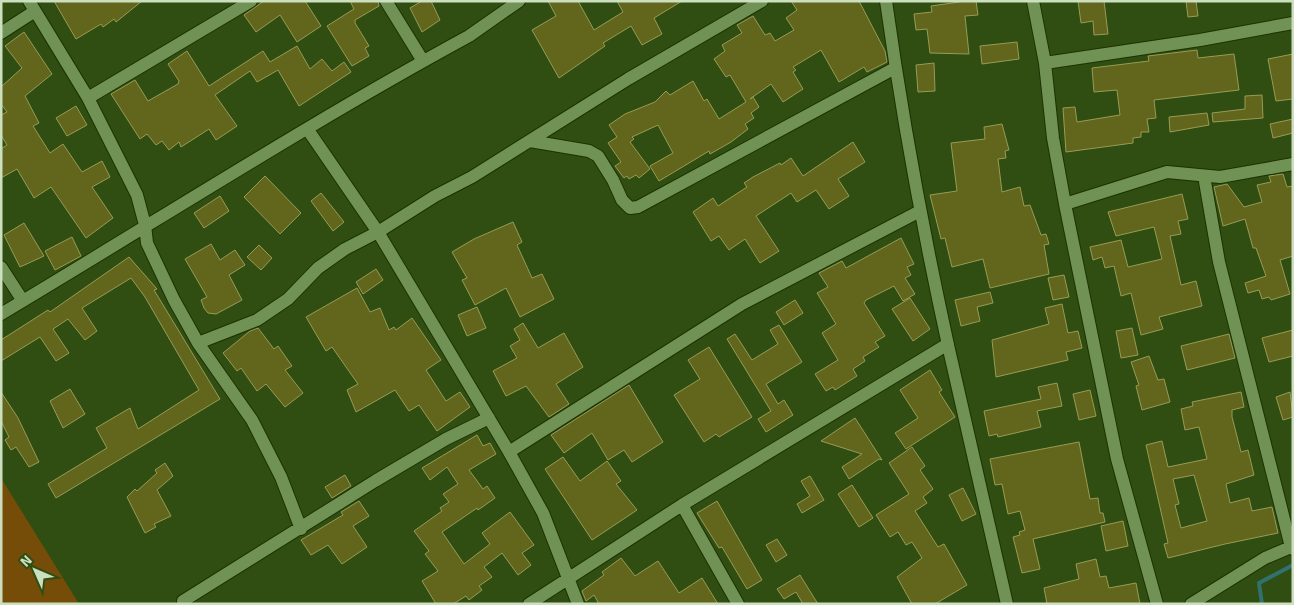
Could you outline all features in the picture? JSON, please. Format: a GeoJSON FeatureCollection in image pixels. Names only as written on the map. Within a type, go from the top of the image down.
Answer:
{"type":"FeatureCollection","features":[{"type":"Feature","properties":{"kind":"street"},"geometry":{"type":"LineString","coordinates":[[88,98],[251,1]]}},
{"type":"Feature","properties":{"kind":"street"},"geometry":{"type":"LineString","coordinates":[[386,1],[423,61]]}},
{"type":"Feature","properties":{"kind":"street"},"geometry":{"type":"LineString","coordinates":[[1,314],[90,262],[145,224],[469,36],[519,1]]}},
{"type":"Feature","properties":{"kind":"street"},"geometry":{"type":"LineString","coordinates":[[198,343],[256,320],[288,299],[318,268],[345,249],[378,232],[435,196],[472,177],[628,79],[762,1]]}},
{"type":"Feature","properties":{"kind":"street"},"geometry":{"type":"LineString","coordinates":[[886,1],[895,68],[920,211],[1007,604]]}},
{"type":"Feature","properties":{"kind":"street"},"geometry":{"type":"LineString","coordinates":[[1033,1],[1045,63],[1053,138],[1065,204],[1117,459],[1158,604]]}},
{"type":"Feature","properties":{"kind":"street"},"geometry":{"type":"LineString","coordinates":[[1,33],[32,6],[88,98],[138,195],[147,242],[198,343],[252,420],[281,477],[301,529]]}},
{"type":"Feature","properties":{"kind":"street"},"geometry":{"type":"LineString","coordinates":[[1045,63],[1200,40],[1293,23]]}},
{"type":"Feature","properties":{"kind":"street"},"geometry":{"type":"LineString","coordinates":[[530,141],[589,151],[598,156],[614,180],[622,200],[630,208],[638,208],[895,68]]}},
{"type":"Feature","properties":{"kind":"street"},"geometry":{"type":"LineString","coordinates":[[308,130],[378,232],[489,418],[543,513],[566,578],[578,604]]}},
{"type":"Feature","properties":{"kind":"street"},"geometry":{"type":"LineString","coordinates":[[1065,204],[1167,172],[1204,176],[1240,174],[1293,164]]}},
{"type":"Feature","properties":{"kind":"street"},"geometry":{"type":"LineString","coordinates":[[1191,604],[1265,558],[1292,548],[1219,262],[1204,176]]}},
{"type":"Feature","properties":{"kind":"street"},"geometry":{"type":"LineString","coordinates":[[508,452],[742,304],[920,211]]}},
{"type":"Feature","properties":{"kind":"street"},"geometry":{"type":"LineString","coordinates":[[1,267],[23,301]]}},
{"type":"Feature","properties":{"kind":"street"},"geometry":{"type":"LineString","coordinates":[[529,604],[566,578],[682,505],[948,344]]}},
{"type":"Feature","properties":{"kind":"street"},"geometry":{"type":"LineString","coordinates":[[183,601],[375,481],[446,439],[489,418]]}},
{"type":"Feature","properties":{"kind":"street"},"geometry":{"type":"LineString","coordinates":[[682,505],[738,604]]}},
{"type":"Feature","properties":{"kind":"shaded area"},"geometry":{"type":"Polygon","coordinates":[[[1,478],[79,604],[1,604],[1,478]]]}},
{"type":"Feature","properties":{"kind":"building"},"geometry":{"type":"Polygon","coordinates":[[[54,1],[142,1],[116,22],[114,19],[103,27],[101,24],[76,39],[54,1]]]}},
{"type":"Feature","properties":{"kind":"building"},"geometry":{"type":"Polygon","coordinates":[[[264,1],[305,1],[321,26],[297,42],[280,15],[256,32],[244,15],[264,1]]]}},
{"type":"Feature","properties":{"kind":"building"},"geometry":{"type":"Polygon","coordinates":[[[350,1],[378,1],[379,6],[355,20],[369,46],[365,48],[369,56],[352,66],[327,26],[354,9],[350,1]]]}},
{"type":"Feature","properties":{"kind":"building"},"geometry":{"type":"Polygon","coordinates":[[[422,1],[431,1],[440,20],[422,32],[410,8],[422,1]]]}},
{"type":"Feature","properties":{"kind":"building"},"geometry":{"type":"Polygon","coordinates":[[[548,1],[578,1],[594,30],[623,12],[617,1],[682,1],[654,18],[662,34],[642,45],[631,26],[603,43],[605,46],[559,78],[532,30],[556,16],[548,1]]]}},
{"type":"Feature","properties":{"kind":"building"},"geometry":{"type":"Polygon","coordinates":[[[791,1],[859,1],[885,51],[887,62],[867,72],[864,67],[839,82],[821,50],[793,67],[796,70],[793,72],[803,89],[783,102],[771,84],[750,99],[753,97],[759,107],[751,113],[754,118],[745,124],[748,129],[731,142],[710,154],[709,151],[659,181],[650,166],[673,153],[658,125],[632,137],[634,139],[630,142],[650,169],[639,178],[636,175],[629,179],[627,176],[624,178],[615,166],[621,162],[608,143],[617,137],[609,125],[625,114],[655,102],[666,91],[670,95],[693,81],[704,101],[707,99],[719,119],[746,102],[730,75],[726,77],[714,59],[725,51],[722,45],[742,33],[737,25],[753,16],[765,35],[770,33],[775,41],[794,30],[786,18],[797,10],[791,1]]]}},
{"type":"Feature","properties":{"kind":"building"},"geometry":{"type":"Polygon","coordinates":[[[976,1],[978,15],[965,16],[969,54],[930,53],[927,29],[916,30],[914,14],[932,12],[931,6],[976,1]]]}},
{"type":"Feature","properties":{"kind":"building"},"geometry":{"type":"Polygon","coordinates":[[[1078,1],[1104,1],[1108,34],[1094,35],[1093,21],[1081,23],[1078,1]]]}},
{"type":"Feature","properties":{"kind":"building"},"geometry":{"type":"Polygon","coordinates":[[[1186,1],[1196,1],[1198,16],[1188,17],[1186,1]]]}},
{"type":"Feature","properties":{"kind":"building"},"geometry":{"type":"Polygon","coordinates":[[[24,32],[52,74],[25,96],[39,123],[33,126],[50,153],[63,144],[82,172],[102,161],[110,177],[92,187],[113,218],[86,238],[51,187],[34,198],[17,169],[1,178],[1,149],[7,145],[1,135],[1,115],[7,112],[1,104],[1,87],[22,68],[5,46],[24,32]]]}},
{"type":"Feature","properties":{"kind":"building"},"geometry":{"type":"Polygon","coordinates":[[[1017,42],[1019,59],[982,64],[980,46],[1017,42]]]}},
{"type":"Feature","properties":{"kind":"building"},"geometry":{"type":"Polygon","coordinates":[[[297,46],[310,69],[322,59],[332,71],[344,62],[351,72],[299,106],[278,70],[257,82],[250,71],[215,95],[237,126],[216,140],[209,129],[181,147],[179,142],[169,150],[162,141],[156,145],[147,134],[140,139],[111,94],[135,80],[148,101],[178,84],[179,81],[168,64],[187,51],[209,86],[263,51],[270,62],[297,46]]]}},
{"type":"Feature","properties":{"kind":"building"},"geometry":{"type":"Polygon","coordinates":[[[1197,50],[1198,58],[1234,54],[1239,90],[1154,100],[1156,118],[1147,119],[1149,132],[1141,132],[1141,137],[1133,138],[1133,143],[1066,152],[1063,108],[1075,107],[1077,122],[1120,115],[1117,90],[1094,92],[1092,68],[1149,61],[1148,56],[1197,50]]]}},
{"type":"Feature","properties":{"kind":"building"},"geometry":{"type":"Polygon","coordinates":[[[1293,54],[1293,99],[1276,101],[1268,59],[1293,54]]]}},
{"type":"Feature","properties":{"kind":"building"},"geometry":{"type":"Polygon","coordinates":[[[934,63],[935,91],[918,92],[916,65],[934,63]]]}},
{"type":"Feature","properties":{"kind":"building"},"geometry":{"type":"Polygon","coordinates":[[[1262,95],[1263,118],[1213,122],[1212,113],[1245,109],[1245,96],[1262,95]]]}},
{"type":"Feature","properties":{"kind":"building"},"geometry":{"type":"Polygon","coordinates":[[[76,106],[87,125],[67,136],[56,118],[76,106]]]}},
{"type":"Feature","properties":{"kind":"building"},"geometry":{"type":"Polygon","coordinates":[[[1207,113],[1209,125],[1170,132],[1169,117],[1207,113]]]}},
{"type":"Feature","properties":{"kind":"building"},"geometry":{"type":"Polygon","coordinates":[[[1293,119],[1293,133],[1273,138],[1270,124],[1293,119]]]}},
{"type":"Feature","properties":{"kind":"building"},"geometry":{"type":"Polygon","coordinates":[[[1002,124],[1009,150],[1005,151],[1006,158],[998,159],[1002,192],[1020,187],[1024,206],[1030,205],[1041,235],[1046,234],[1049,244],[1044,245],[1049,274],[990,288],[983,259],[952,267],[945,238],[941,239],[930,195],[957,191],[951,143],[985,139],[984,127],[1002,124]]]}},
{"type":"Feature","properties":{"kind":"building"},"geometry":{"type":"Polygon","coordinates":[[[853,142],[865,162],[838,179],[849,196],[829,209],[816,190],[797,202],[791,193],[756,216],[779,251],[760,263],[745,239],[729,250],[719,236],[711,241],[693,212],[713,198],[718,206],[747,187],[744,183],[753,177],[780,163],[781,165],[791,158],[803,176],[853,142]]]}},
{"type":"Feature","properties":{"kind":"building"},"geometry":{"type":"Polygon","coordinates":[[[1283,174],[1287,187],[1293,186],[1293,256],[1280,260],[1290,294],[1271,300],[1269,297],[1262,299],[1259,290],[1248,293],[1245,283],[1266,276],[1256,248],[1253,248],[1245,219],[1223,226],[1214,187],[1227,184],[1244,207],[1262,202],[1257,185],[1271,182],[1269,176],[1283,174]]]}},
{"type":"Feature","properties":{"kind":"building"},"geometry":{"type":"Polygon","coordinates":[[[265,176],[301,213],[280,234],[244,197],[265,176]]]}},
{"type":"Feature","properties":{"kind":"building"},"geometry":{"type":"Polygon","coordinates":[[[321,193],[344,222],[333,231],[311,201],[321,193]]]}},
{"type":"Feature","properties":{"kind":"building"},"geometry":{"type":"Polygon","coordinates":[[[1182,194],[1188,219],[1178,221],[1181,234],[1170,236],[1181,285],[1196,281],[1202,306],[1159,317],[1163,329],[1141,335],[1131,293],[1121,296],[1114,266],[1105,268],[1102,257],[1093,260],[1090,247],[1121,240],[1128,267],[1162,259],[1154,227],[1116,236],[1108,212],[1182,194]]]}},
{"type":"Feature","properties":{"kind":"building"},"geometry":{"type":"Polygon","coordinates":[[[220,196],[229,211],[204,228],[194,213],[220,196]]]}},
{"type":"Feature","properties":{"kind":"building"},"geometry":{"type":"Polygon","coordinates":[[[513,222],[522,242],[517,245],[532,278],[542,274],[554,299],[520,317],[506,288],[475,305],[462,280],[467,278],[452,252],[474,239],[513,222]]]}},
{"type":"Feature","properties":{"kind":"building"},"geometry":{"type":"Polygon","coordinates":[[[24,223],[44,256],[20,267],[4,235],[24,223]]]}},
{"type":"Feature","properties":{"kind":"building"},"geometry":{"type":"Polygon","coordinates":[[[72,237],[81,256],[55,270],[45,251],[72,237]]]}},
{"type":"Feature","properties":{"kind":"building"},"geometry":{"type":"Polygon","coordinates":[[[901,238],[914,264],[907,267],[911,275],[905,278],[915,294],[903,301],[894,286],[866,300],[864,303],[885,336],[875,342],[879,347],[863,357],[865,361],[853,369],[857,376],[835,390],[833,387],[826,391],[815,374],[838,360],[822,333],[836,324],[817,293],[828,287],[819,273],[842,261],[846,268],[901,238]]]}},
{"type":"Feature","properties":{"kind":"building"},"geometry":{"type":"Polygon","coordinates":[[[211,244],[220,260],[235,250],[245,265],[229,275],[242,300],[216,314],[208,313],[204,308],[201,300],[207,297],[185,259],[211,244]]]}},
{"type":"Feature","properties":{"kind":"building"},"geometry":{"type":"Polygon","coordinates":[[[259,245],[272,258],[261,270],[247,257],[259,245]]]}},
{"type":"Feature","properties":{"kind":"building"},"geometry":{"type":"Polygon","coordinates":[[[129,257],[157,289],[154,290],[220,399],[56,498],[48,484],[107,448],[96,428],[130,408],[138,429],[199,390],[145,297],[131,278],[82,308],[97,331],[85,340],[68,319],[53,329],[69,353],[56,361],[40,337],[1,361],[1,340],[48,310],[50,312],[129,257]]]}},
{"type":"Feature","properties":{"kind":"building"},"geometry":{"type":"Polygon","coordinates":[[[376,269],[383,280],[363,294],[356,282],[376,269]]]}},
{"type":"Feature","properties":{"kind":"building"},"geometry":{"type":"Polygon","coordinates":[[[1064,275],[1069,297],[1053,300],[1048,278],[1064,275]]]}},
{"type":"Feature","properties":{"kind":"building"},"geometry":{"type":"Polygon","coordinates":[[[357,288],[370,312],[380,308],[389,330],[394,327],[396,330],[412,318],[441,360],[426,370],[446,401],[460,392],[470,407],[437,431],[419,405],[409,411],[395,390],[356,412],[347,390],[358,384],[332,347],[326,351],[306,317],[357,288]]]}},
{"type":"Feature","properties":{"kind":"building"},"geometry":{"type":"Polygon","coordinates":[[[990,292],[993,303],[977,307],[980,321],[961,326],[955,300],[990,292]]]}},
{"type":"Feature","properties":{"kind":"building"},"geometry":{"type":"Polygon","coordinates":[[[910,298],[930,329],[913,341],[892,309],[910,298]]]}},
{"type":"Feature","properties":{"kind":"building"},"geometry":{"type":"Polygon","coordinates":[[[795,300],[803,313],[784,325],[776,312],[795,300]]]}},
{"type":"Feature","properties":{"kind":"building"},"geometry":{"type":"Polygon","coordinates":[[[1062,304],[1068,333],[1078,331],[1082,348],[1066,352],[1068,360],[996,377],[992,340],[1049,324],[1045,308],[1062,304]]]}},
{"type":"Feature","properties":{"kind":"building"},"geometry":{"type":"Polygon","coordinates":[[[477,307],[486,328],[467,336],[458,315],[477,307]]]}},
{"type":"Feature","properties":{"kind":"building"},"geometry":{"type":"Polygon","coordinates":[[[523,323],[538,348],[564,333],[583,367],[556,384],[569,404],[549,417],[526,386],[506,396],[493,371],[517,358],[510,346],[520,340],[514,329],[523,323]]]}},
{"type":"Feature","properties":{"kind":"building"},"geometry":{"type":"Polygon","coordinates":[[[779,325],[802,362],[766,384],[778,404],[784,400],[793,415],[766,432],[758,419],[771,411],[727,339],[735,334],[752,360],[778,344],[770,330],[779,325]]]}},
{"type":"Feature","properties":{"kind":"building"},"geometry":{"type":"Polygon","coordinates":[[[258,328],[274,349],[278,346],[292,366],[285,370],[303,393],[285,407],[266,384],[257,391],[241,368],[237,371],[223,353],[250,331],[258,328]]]}},
{"type":"Feature","properties":{"kind":"building"},"geometry":{"type":"Polygon","coordinates":[[[1132,328],[1138,355],[1121,358],[1116,331],[1132,328]]]}},
{"type":"Feature","properties":{"kind":"building"},"geometry":{"type":"Polygon","coordinates":[[[1293,330],[1293,356],[1269,362],[1262,338],[1293,330]]]}},
{"type":"Feature","properties":{"kind":"building"},"geometry":{"type":"Polygon","coordinates":[[[1229,334],[1235,358],[1187,370],[1181,346],[1229,334]]]}},
{"type":"Feature","properties":{"kind":"building"},"geometry":{"type":"Polygon","coordinates":[[[709,347],[752,417],[719,437],[716,434],[704,442],[674,395],[700,379],[688,360],[709,347]]]}},
{"type":"Feature","properties":{"kind":"building"},"geometry":{"type":"Polygon","coordinates":[[[1149,356],[1158,380],[1164,379],[1170,402],[1142,410],[1136,386],[1139,385],[1131,362],[1149,356]]]}},
{"type":"Feature","properties":{"kind":"building"},"geometry":{"type":"Polygon","coordinates":[[[930,370],[942,390],[939,392],[955,417],[906,449],[895,433],[918,418],[900,390],[930,370]]]}},
{"type":"Feature","properties":{"kind":"building"},"geometry":{"type":"Polygon","coordinates":[[[1057,383],[1062,406],[1037,411],[1041,427],[998,437],[997,434],[989,436],[984,411],[1041,399],[1038,387],[1057,383]]]}},
{"type":"Feature","properties":{"kind":"building"},"geometry":{"type":"Polygon","coordinates":[[[629,385],[663,442],[632,462],[624,450],[608,460],[592,433],[564,453],[551,435],[629,385]]]}},
{"type":"Feature","properties":{"kind":"building"},"geometry":{"type":"Polygon","coordinates":[[[70,389],[85,414],[63,428],[50,401],[70,389]]]}},
{"type":"Feature","properties":{"kind":"building"},"geometry":{"type":"Polygon","coordinates":[[[1090,390],[1096,416],[1079,420],[1073,394],[1090,390]]]}},
{"type":"Feature","properties":{"kind":"building"},"geometry":{"type":"Polygon","coordinates":[[[1,392],[18,418],[39,462],[29,467],[16,447],[11,450],[5,440],[9,437],[1,421],[1,392]]]}},
{"type":"Feature","properties":{"kind":"building"},"geometry":{"type":"Polygon","coordinates":[[[1241,392],[1244,407],[1232,410],[1232,417],[1241,452],[1248,450],[1254,475],[1226,484],[1230,503],[1249,498],[1252,511],[1272,507],[1278,533],[1168,558],[1164,544],[1168,543],[1146,445],[1162,441],[1168,467],[1207,459],[1199,427],[1185,430],[1181,409],[1193,406],[1192,402],[1241,392]],[[1194,475],[1173,479],[1179,504],[1175,505],[1181,528],[1207,521],[1194,475]]]}},
{"type":"Feature","properties":{"kind":"building"},"geometry":{"type":"Polygon","coordinates":[[[1290,392],[1293,417],[1283,420],[1276,397],[1290,392]]]}},
{"type":"Feature","properties":{"kind":"building"},"geometry":{"type":"Polygon","coordinates":[[[855,418],[882,460],[879,459],[849,479],[842,467],[862,454],[821,441],[855,418]]]}},
{"type":"Feature","properties":{"kind":"building"},"geometry":{"type":"Polygon","coordinates":[[[477,435],[483,446],[490,443],[496,454],[469,470],[483,489],[487,486],[495,498],[442,532],[464,564],[490,544],[482,533],[510,512],[534,545],[522,553],[531,565],[518,575],[502,553],[484,567],[492,577],[479,586],[482,590],[469,600],[466,596],[453,604],[436,604],[422,581],[438,571],[425,554],[429,551],[414,531],[442,511],[440,508],[449,502],[443,494],[458,484],[447,467],[430,480],[422,468],[477,435]]]}},
{"type":"Feature","properties":{"kind":"building"},"geometry":{"type":"Polygon","coordinates":[[[1079,442],[1090,499],[1098,498],[1100,513],[1103,513],[1105,522],[1033,539],[1040,569],[1022,573],[1013,537],[1020,535],[1019,532],[1025,530],[1020,511],[1008,514],[1002,484],[995,485],[990,459],[1079,442]]]}},
{"type":"Feature","properties":{"kind":"building"},"geometry":{"type":"Polygon","coordinates":[[[912,447],[925,466],[920,470],[933,489],[923,497],[927,503],[915,511],[938,547],[944,544],[967,585],[935,604],[912,604],[897,577],[922,558],[912,542],[906,545],[898,532],[890,537],[876,515],[909,494],[889,463],[912,447]]]}},
{"type":"Feature","properties":{"kind":"building"},"geometry":{"type":"Polygon","coordinates":[[[563,457],[580,481],[607,461],[621,481],[616,484],[637,510],[592,540],[545,469],[563,457]]]}},
{"type":"Feature","properties":{"kind":"building"},"geometry":{"type":"Polygon","coordinates":[[[165,463],[173,476],[157,490],[171,516],[154,524],[156,527],[145,533],[127,497],[135,489],[137,491],[157,473],[155,470],[165,463]]]}},
{"type":"Feature","properties":{"kind":"building"},"geometry":{"type":"Polygon","coordinates":[[[345,475],[351,486],[332,498],[325,487],[345,475]]]}},
{"type":"Feature","properties":{"kind":"building"},"geometry":{"type":"Polygon","coordinates":[[[810,476],[824,500],[802,513],[797,504],[810,496],[801,481],[810,476]]]}},
{"type":"Feature","properties":{"kind":"building"},"geometry":{"type":"Polygon","coordinates":[[[852,485],[873,518],[859,527],[838,494],[852,485]]]}},
{"type":"Feature","properties":{"kind":"building"},"geometry":{"type":"Polygon","coordinates":[[[963,488],[976,514],[962,521],[949,495],[963,488]]]}},
{"type":"Feature","properties":{"kind":"building"},"geometry":{"type":"Polygon","coordinates":[[[359,501],[369,516],[353,526],[367,547],[342,564],[328,545],[311,555],[301,540],[343,515],[341,512],[359,501]]]}},
{"type":"Feature","properties":{"kind":"building"},"geometry":{"type":"Polygon","coordinates":[[[717,501],[762,580],[747,589],[722,547],[719,548],[697,513],[717,501]]]}},
{"type":"Feature","properties":{"kind":"building"},"geometry":{"type":"Polygon","coordinates":[[[1123,521],[1128,546],[1106,551],[1101,526],[1123,521]]]}},
{"type":"Feature","properties":{"kind":"building"},"geometry":{"type":"Polygon","coordinates":[[[777,539],[787,555],[776,562],[766,545],[777,539]]]}},
{"type":"Feature","properties":{"kind":"building"},"geometry":{"type":"Polygon","coordinates":[[[621,558],[635,576],[658,561],[679,593],[702,578],[718,604],[599,604],[594,595],[586,601],[582,591],[604,575],[602,572],[621,558]]]}},
{"type":"Feature","properties":{"kind":"building"},"geometry":{"type":"Polygon","coordinates":[[[1096,559],[1100,577],[1106,576],[1109,588],[1136,583],[1140,604],[1047,604],[1044,588],[1079,579],[1076,564],[1096,559]]]}},
{"type":"Feature","properties":{"kind":"building"},"geometry":{"type":"Polygon","coordinates":[[[800,575],[818,604],[803,604],[796,592],[784,599],[777,589],[800,575]]]}},
{"type":"Feature","properties":{"kind":"waterway"},"geometry":{"type":"LineString","coordinates":[[1262,604],[1259,583],[1293,565]]}}]}
